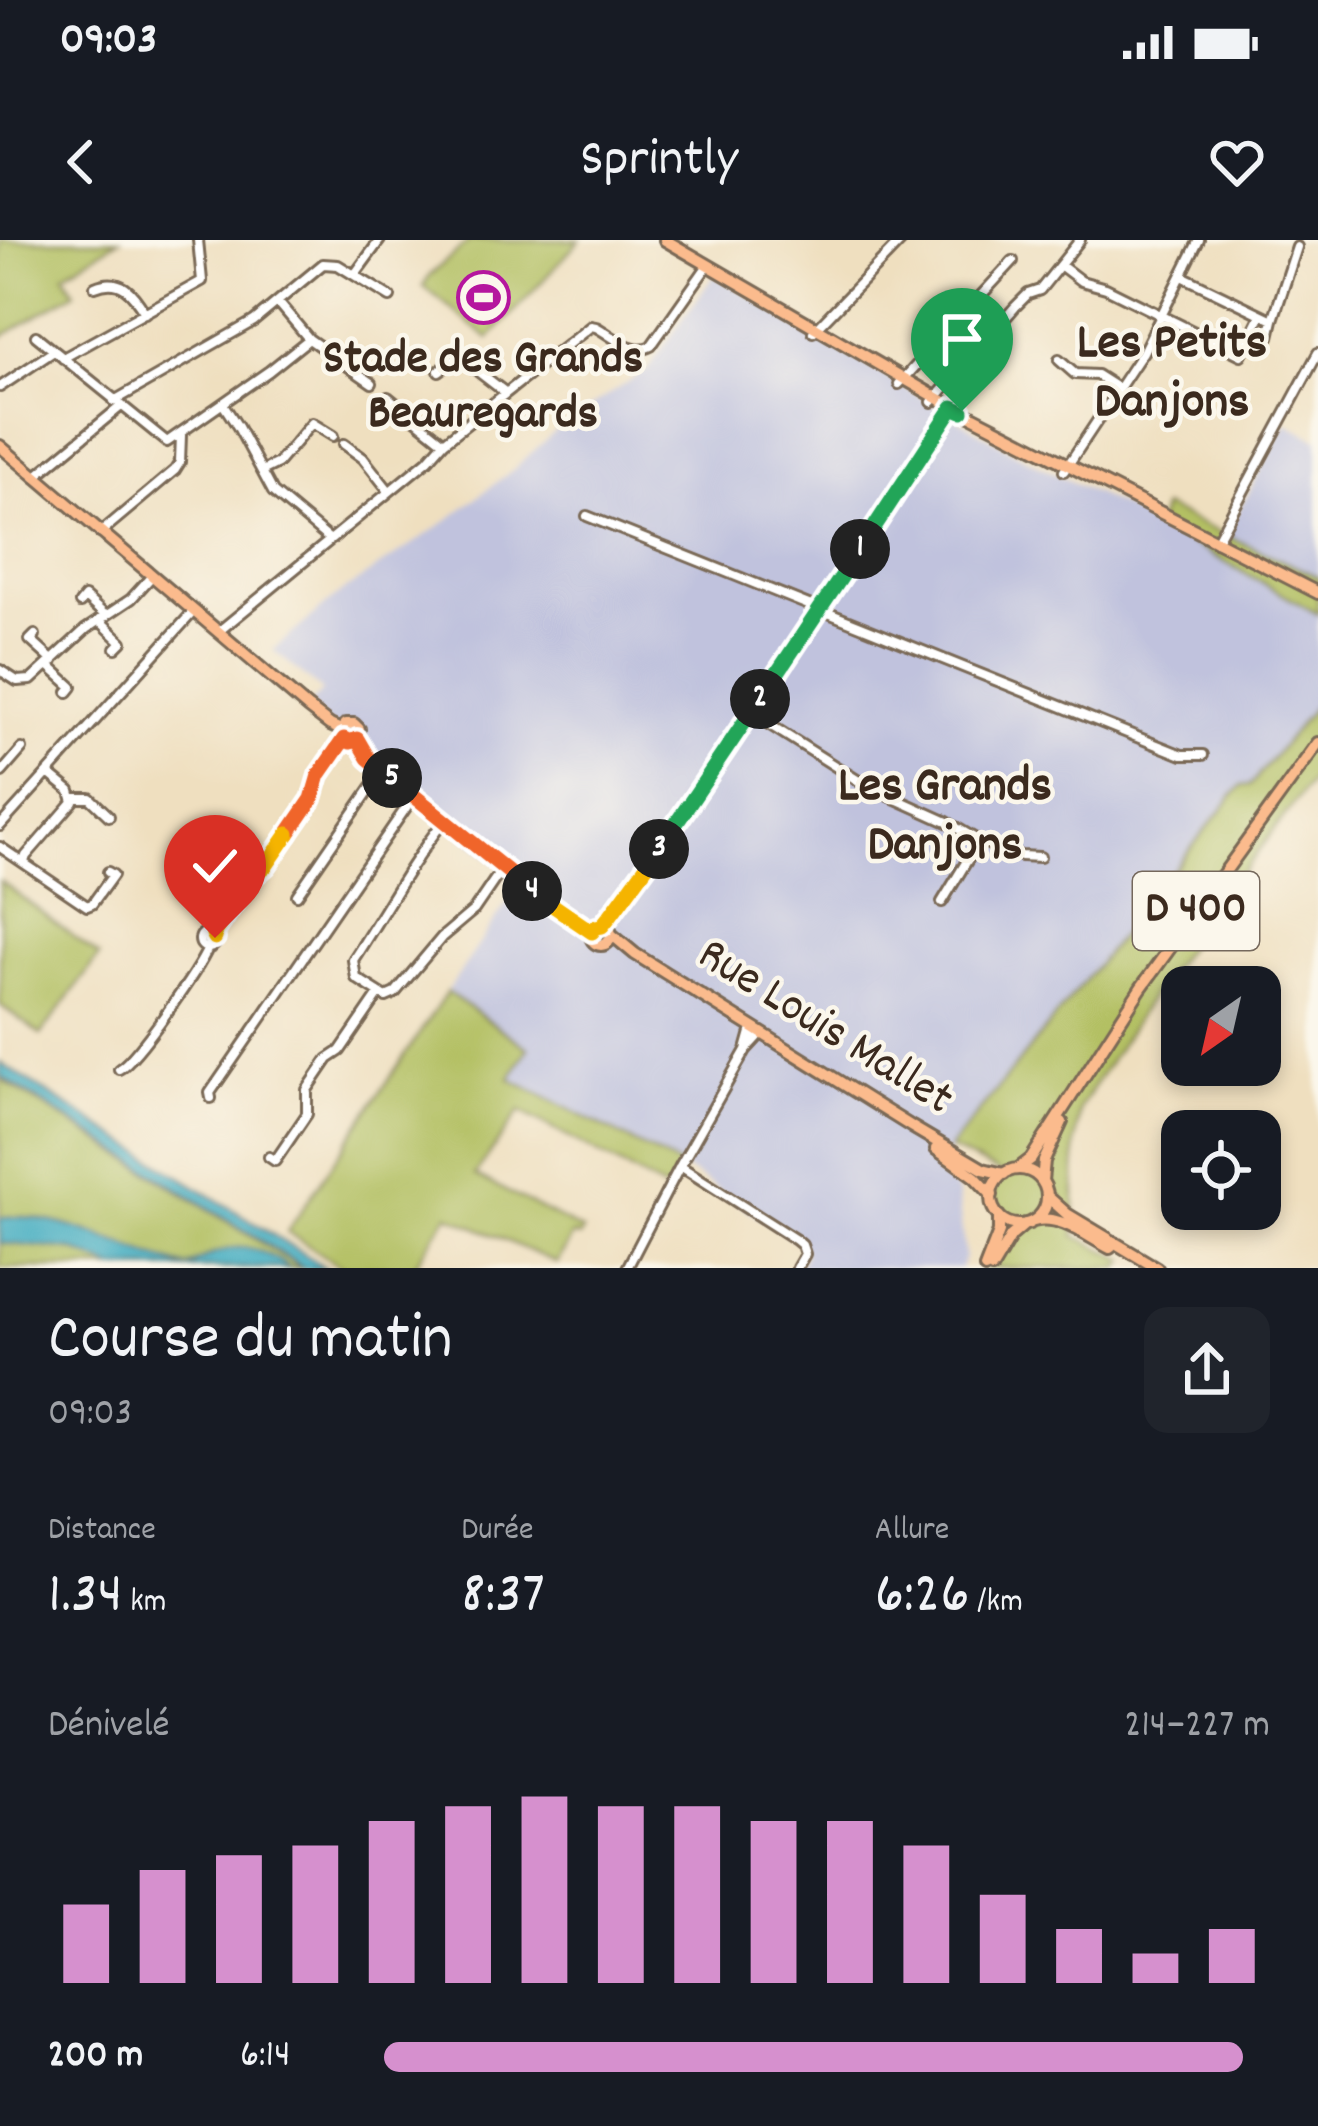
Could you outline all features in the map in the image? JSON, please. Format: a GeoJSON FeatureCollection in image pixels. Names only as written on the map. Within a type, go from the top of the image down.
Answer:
{"type":"FeatureCollection","features":[{"type":"Feature","properties":{"kind":"main road"},"geometry":{"type":"LineString","coordinates":[[665,240],[933,399],[1318,597]]}},
{"type":"Feature","properties":{"kind":"main road","name":"Rue Louis Mallet"},"geometry":{"type":"LineString","coordinates":[[0,446],[502,869],[945,1155],[992,1195]]}},
{"type":"Feature","properties":{"kind":"main road","name":"D 400"},"geometry":{"type":"LineString","coordinates":[[1018,1169],[1031,1159],[1165,953],[1316,748]]}},
{"type":"Feature","properties":{"kind":"main road","name":"Rue Louis Mallet"},"geometry":{"type":"LineString","coordinates":[[756,1033],[983,1168],[1004,1174]]}},
{"type":"Feature","properties":{"kind":"main road","name":"D 400"},"geometry":{"type":"LineString","coordinates":[[1042,1180],[1044,1162],[1086,1074]]}},
{"type":"Feature","properties":{"kind":"main road"},"geometry":{"type":"LineString","coordinates":[[988,1268],[1000,1226],[992,1195],[1004,1174],[1018,1169],[1042,1180],[1047,1196],[1066,1214],[1153,1268]]}},
{"type":"Feature","properties":{"kind":"main road"},"geometry":{"type":"LineString","coordinates":[[988,1268],[1015,1232],[1043,1212],[1047,1196]]}},
{"type":"Feature","properties":{"kind":"main road"},"geometry":{"type":"LineString","coordinates":[[999,1216],[1011,1224],[1055,1220],[1153,1268]]}},
{"type":"Feature","properties":{"kind":"street"},"geometry":{"type":"LineString","coordinates":[[0,387],[202,281],[198,240]]}},
{"type":"Feature","properties":{"kind":"street"},"geometry":{"type":"LineString","coordinates":[[355,274],[380,240]]}},
{"type":"Feature","properties":{"kind":"street"},"geometry":{"type":"LineString","coordinates":[[814,330],[902,240]]}},
{"type":"Feature","properties":{"kind":"street"},"geometry":{"type":"LineString","coordinates":[[933,399],[1015,307],[1040,290],[1080,240]]}},
{"type":"Feature","properties":{"kind":"street"},"geometry":{"type":"LineString","coordinates":[[1066,468],[1143,352],[1199,240]]}},
{"type":"Feature","properties":{"kind":"street"},"geometry":{"type":"LineString","coordinates":[[1269,338],[1297,247]]}},
{"type":"Feature","properties":{"kind":"street"},"geometry":{"type":"LineString","coordinates":[[35,477],[117,404],[254,321],[323,264],[338,265],[390,297]]}},
{"type":"Feature","properties":{"kind":"street"},"geometry":{"type":"LineString","coordinates":[[901,381],[1007,264]]}},
{"type":"Feature","properties":{"kind":"street"},"geometry":{"type":"LineString","coordinates":[[218,632],[591,326],[636,351],[645,350],[658,339],[708,265]]}},
{"type":"Feature","properties":{"kind":"street"},"geometry":{"type":"LineString","coordinates":[[1060,265],[1081,281],[1106,288],[1241,356],[1261,315]]}},
{"type":"Feature","properties":{"kind":"street"},"geometry":{"type":"LineString","coordinates":[[1182,276],[1274,320]]}},
{"type":"Feature","properties":{"kind":"street"},"geometry":{"type":"LineString","coordinates":[[95,287],[123,286],[145,313]]}},
{"type":"Feature","properties":{"kind":"street"},"geometry":{"type":"LineString","coordinates":[[278,302],[309,339],[372,383]]}},
{"type":"Feature","properties":{"kind":"street"},"geometry":{"type":"LineString","coordinates":[[36,336],[167,442],[309,339]]}},
{"type":"Feature","properties":{"kind":"street"},"geometry":{"type":"LineString","coordinates":[[1215,543],[1318,353]]}},
{"type":"Feature","properties":{"kind":"street"},"geometry":{"type":"LineString","coordinates":[[439,371],[454,360],[467,363],[506,393]]}},
{"type":"Feature","properties":{"kind":"street"},"geometry":{"type":"LineString","coordinates":[[1059,361],[1075,374],[1097,375],[1119,389]]}},
{"type":"Feature","properties":{"kind":"street"},"geometry":{"type":"LineString","coordinates":[[388,397],[444,442]]}},
{"type":"Feature","properties":{"kind":"street"},"geometry":{"type":"LineString","coordinates":[[223,404],[277,497],[329,539]]}},
{"type":"Feature","properties":{"kind":"street"},"geometry":{"type":"LineString","coordinates":[[605,933],[952,409]]}},
{"type":"Feature","properties":{"kind":"street"},"geometry":{"type":"LineString","coordinates":[[262,471],[278,464],[312,422],[333,436]]}},
{"type":"Feature","properties":{"kind":"street"},"geometry":{"type":"LineString","coordinates":[[100,533],[175,470],[181,434]]}},
{"type":"Feature","properties":{"kind":"street"},"geometry":{"type":"LineString","coordinates":[[344,444],[363,458],[389,491]]}},
{"type":"Feature","properties":{"kind":"street"},"geometry":{"type":"LineString","coordinates":[[587,516],[1182,755],[1203,755]]}},
{"type":"Feature","properties":{"kind":"street"},"geometry":{"type":"LineString","coordinates":[[0,670],[25,682],[151,577]]}},
{"type":"Feature","properties":{"kind":"street"},"geometry":{"type":"LineString","coordinates":[[80,603],[85,597],[122,642],[116,648]]}},
{"type":"Feature","properties":{"kind":"street"},"geometry":{"type":"LineString","coordinates":[[0,826],[193,612]]}},
{"type":"Feature","properties":{"kind":"street"},"geometry":{"type":"LineString","coordinates":[[35,635],[30,640],[72,687],[68,692]]}},
{"type":"Feature","properties":{"kind":"street"},"geometry":{"type":"LineString","coordinates":[[752,712],[865,784],[979,841],[1021,856],[1040,857]]}},
{"type":"Feature","properties":{"kind":"street"},"geometry":{"type":"LineString","coordinates":[[119,1069],[164,1016],[208,948],[202,946],[201,935],[213,934],[250,879],[266,866],[312,799],[319,775],[347,736]]}},
{"type":"Feature","properties":{"kind":"street"},"geometry":{"type":"LineString","coordinates":[[1,772],[22,749]]}},
{"type":"Feature","properties":{"kind":"street"},"geometry":{"type":"LineString","coordinates":[[1,754],[5,760],[1,772]]}},
{"type":"Feature","properties":{"kind":"street"},"geometry":{"type":"LineString","coordinates":[[297,895],[383,770]]}},
{"type":"Feature","properties":{"kind":"street"},"geometry":{"type":"LineString","coordinates":[[24,862],[70,808],[73,798],[48,773]]}},
{"type":"Feature","properties":{"kind":"street"},"geometry":{"type":"LineString","coordinates":[[212,1098],[210,1093],[414,796]]}},
{"type":"Feature","properties":{"kind":"street"},"geometry":{"type":"LineString","coordinates":[[73,798],[90,798],[110,816]]}},
{"type":"Feature","properties":{"kind":"street"},"geometry":{"type":"LineString","coordinates":[[444,820],[353,960],[356,978],[386,997],[395,993],[442,937],[474,910],[502,869]]}},
{"type":"Feature","properties":{"kind":"street"},"geometry":{"type":"LineString","coordinates":[[942,902],[979,841]]}},
{"type":"Feature","properties":{"kind":"street"},"geometry":{"type":"LineString","coordinates":[[0,847],[87,906],[113,875],[108,872]]}},
{"type":"Feature","properties":{"kind":"street"},"geometry":{"type":"LineString","coordinates":[[269,1157],[275,1161],[296,1132],[307,1114],[307,1090],[379,994]]}},
{"type":"Feature","properties":{"kind":"street"},"geometry":{"type":"LineString","coordinates":[[626,1268],[756,1033]]}},
{"type":"Feature","properties":{"kind":"street"},"geometry":{"type":"LineString","coordinates":[[680,1166],[802,1245],[805,1254],[797,1268]]}},
{"type":"Feature","properties":{"kind":"shaded area"},"geometry":{"type":"Polygon","coordinates":[[[714,275],[1022,457],[1157,524],[1318,613],[1318,701],[1251,785],[1241,787],[949,1148],[947,1170],[958,1194],[965,1257],[961,1268],[797,1268],[805,1254],[802,1245],[686,1169],[509,1079],[528,1048],[447,992],[520,883],[325,722],[310,704],[322,691],[273,650],[339,594],[515,468],[561,426],[648,369],[714,275]]]}},
{"type":"Feature","properties":{"kind":"shaded area"},"geometry":{"type":"Polygon","coordinates":[[[1286,423],[1318,439],[1318,577],[1226,535],[1286,423]]]}},
{"type":"Feature","properties":{"kind":"green space"},"geometry":{"type":"Polygon","coordinates":[[[0,240],[119,240],[64,274],[75,292],[0,338],[0,240]]]}},
{"type":"Feature","properties":{"kind":"green space","name":"Stade des Grands Beauregards"},"geometry":{"type":"Polygon","coordinates":[[[470,240],[580,240],[489,339],[423,286],[470,240]]]}},
{"type":"Feature","properties":{"kind":"green space"},"geometry":{"type":"Polygon","coordinates":[[[1163,507],[1318,577],[1318,614],[1157,524],[1163,507]]]}},
{"type":"Feature","properties":{"kind":"green space"},"geometry":{"type":"Polygon","coordinates":[[[1318,701],[1318,771],[1173,966],[1161,966],[1161,982],[1080,1108],[1075,1236],[1126,1260],[1120,1268],[985,1268],[999,1216],[994,1189],[1003,1174],[949,1149],[1241,786],[1251,785],[1318,701]]]}},
{"type":"Feature","properties":{"kind":"green space"},"geometry":{"type":"Polygon","coordinates":[[[0,881],[99,956],[41,1035],[0,1005],[0,881]]]}},
{"type":"Feature","properties":{"kind":"green space"},"geometry":{"type":"Polygon","coordinates":[[[447,992],[528,1048],[510,1079],[680,1166],[667,1191],[520,1111],[475,1175],[583,1231],[580,1237],[573,1235],[557,1263],[448,1215],[413,1268],[343,1268],[287,1232],[447,992]]]}},
{"type":"Feature","properties":{"kind":"green space"},"geometry":{"type":"Polygon","coordinates":[[[0,1079],[301,1268],[0,1268],[0,1079]]]}},
{"type":"Feature","properties":{"kind":"water"},"geometry":{"type":"Polygon","coordinates":[[[0,1063],[326,1268],[304,1268],[0,1076],[0,1063]]]}},
{"type":"Feature","properties":{"kind":"water"},"geometry":{"type":"Polygon","coordinates":[[[25,1217],[66,1225],[187,1267],[227,1249],[249,1248],[290,1268],[114,1268],[73,1250],[0,1243],[0,1218],[25,1217]]]}},
{"type":"Feature","properties":{"kind":"place","name":"Stade des Grands Beauregards"},"geometry":{"type":"Point","coordinates":[483,298]}},
{"type":"Feature","properties":{"kind":"district","name":"Les Petits Danjons"},"geometry":{"type":"Point","coordinates":[1172,375]}},
{"type":"Feature","properties":{"kind":"district","name":"Les Grands Danjons"},"geometry":{"type":"Point","coordinates":[945,818]}},
{"type":"Feature","properties":{"kind":"route"},"geometry":{"type":"LineString","coordinates":[[215,938],[213,934],[250,879],[266,866],[312,799],[319,775],[344,739],[357,739],[368,758],[526,887],[592,932],[602,926],[746,722],[950,411],[953,407],[962,411]]}}]}
